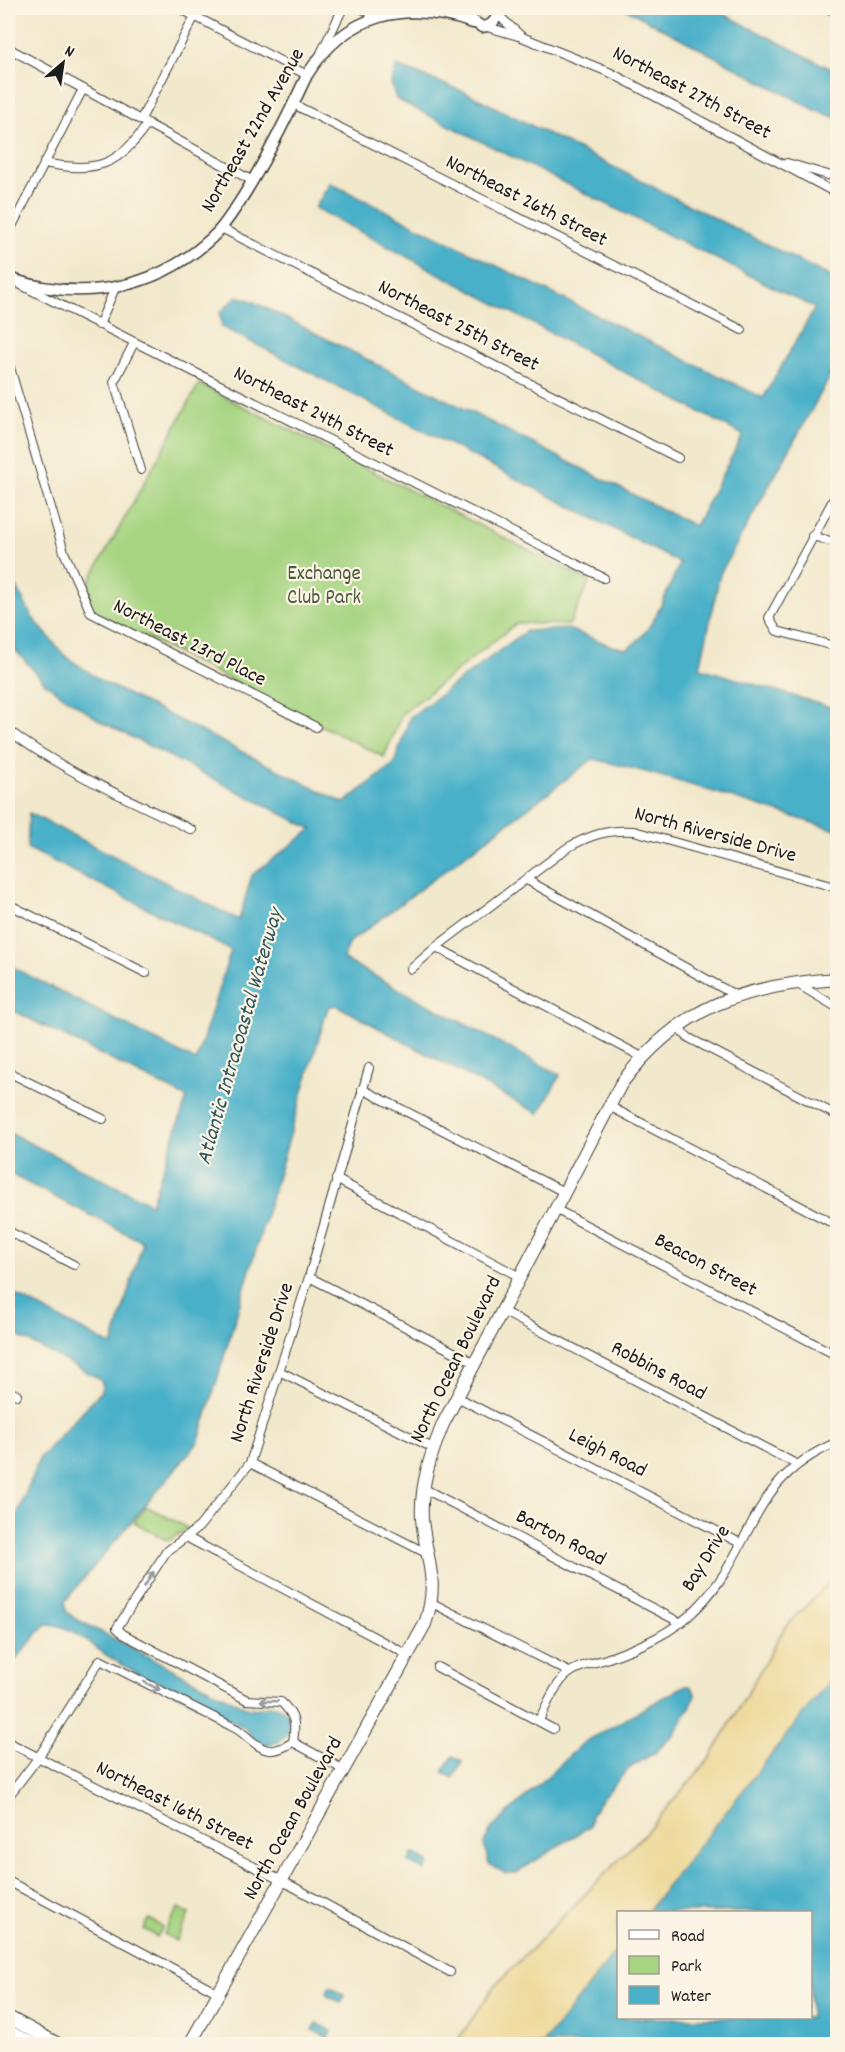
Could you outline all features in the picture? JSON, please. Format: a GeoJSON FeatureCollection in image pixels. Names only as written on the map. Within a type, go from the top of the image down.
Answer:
{"type":"FeatureCollection","features":[{"type":"Feature","properties":{"kind":"main road","name":"North Ocean Boulevard"},"geometry":{"type":"LineString","coordinates":[[190,2044],[408,1655],[432,1603],[432,1569],[422,1517],[423,1488],[433,1448],[457,1397],[621,1083],[642,1057],[675,1026],[735,995],[796,983],[837,979]]}},
{"type":"Feature","properties":{"kind":"main road"},"geometry":{"type":"LineString","coordinates":[[8,2017],[58,2044]]}},
{"type":"Feature","properties":{"kind":"main road"},"geometry":{"type":"LineString","coordinates":[[8,2031],[33,2044]]}},
{"type":"Feature","properties":{"kind":"street"},"geometry":{"type":"LineString","coordinates":[[179,8],[197,12],[307,75]]}},
{"type":"Feature","properties":{"kind":"street","name":"Northeast 22nd Avenue"},"geometry":{"type":"LineString","coordinates":[[8,278],[43,289],[69,291],[115,288],[150,277],[180,262],[221,228],[251,180],[307,75],[321,54],[343,8]]}},
{"type":"Feature","properties":{"kind":"street"},"geometry":{"type":"LineString","coordinates":[[360,8],[375,15]]}},
{"type":"Feature","properties":{"kind":"street"},"geometry":{"type":"LineString","coordinates":[[321,54],[346,30],[375,15],[402,12],[449,13],[465,8]]}},
{"type":"Feature","properties":{"kind":"street"},"geometry":{"type":"LineString","coordinates":[[471,8],[469,14],[473,23]]}},
{"type":"Feature","properties":{"kind":"street"},"geometry":{"type":"LineString","coordinates":[[827,8],[837,13]]}},
{"type":"Feature","properties":{"kind":"street"},"geometry":{"type":"LineString","coordinates":[[449,13],[487,27],[496,20],[496,9]]}},
{"type":"Feature","properties":{"kind":"street","name":"Northeast 27th Street"},"geometry":{"type":"LineString","coordinates":[[496,9],[522,37]]}},
{"type":"Feature","properties":{"kind":"street"},"geometry":{"type":"LineString","coordinates":[[44,163],[72,169],[96,168],[123,155],[145,121],[197,12]]}},
{"type":"Feature","properties":{"kind":"street","name":"Northeast 27th Street"},"geometry":{"type":"LineString","coordinates":[[487,27],[522,37],[611,73],[837,194]]}},
{"type":"Feature","properties":{"kind":"street"},"geometry":{"type":"LineString","coordinates":[[8,48],[251,180]]}},
{"type":"Feature","properties":{"kind":"street"},"geometry":{"type":"LineString","coordinates":[[8,234],[82,89]]}},
{"type":"Feature","properties":{"kind":"street","name":"Northeast 26th Street"},"geometry":{"type":"LineString","coordinates":[[293,104],[742,330]]}},
{"type":"Feature","properties":{"kind":"street"},"geometry":{"type":"LineString","coordinates":[[761,154],[837,178]]}},
{"type":"Feature","properties":{"kind":"street","name":"Northeast 25th Street"},"geometry":{"type":"LineString","coordinates":[[221,228],[678,458]]}},
{"type":"Feature","properties":{"kind":"street","name":"Northeast 24th Street"},"geometry":{"type":"LineString","coordinates":[[8,278],[604,578]]}},
{"type":"Feature","properties":{"kind":"street"},"geometry":{"type":"LineString","coordinates":[[99,325],[115,288]]}},
{"type":"Feature","properties":{"kind":"street"},"geometry":{"type":"LineString","coordinates":[[134,343],[114,382],[141,470]]}},
{"type":"Feature","properties":{"kind":"street","name":"Northeast 23rd Place"},"geometry":{"type":"LineString","coordinates":[[8,361],[63,552],[91,613],[204,673],[316,728]]}},
{"type":"Feature","properties":{"kind":"street"},"geometry":{"type":"LineString","coordinates":[[837,491],[769,618],[777,631],[837,647]]}},
{"type":"Feature","properties":{"kind":"street"},"geometry":{"type":"LineString","coordinates":[[813,536],[837,543]]}},
{"type":"Feature","properties":{"kind":"street"},"geometry":{"type":"LineString","coordinates":[[8,730],[29,747],[70,770],[192,831]]}},
{"type":"Feature","properties":{"kind":"street","name":"North Riverside Drive"},"geometry":{"type":"LineString","coordinates":[[411,969],[436,947],[567,848],[587,837],[619,830],[634,831],[837,888]]}},
{"type":"Feature","properties":{"kind":"street"},"geometry":{"type":"LineString","coordinates":[[527,880],[735,995]]}},
{"type":"Feature","properties":{"kind":"street"},"geometry":{"type":"LineString","coordinates":[[8,904],[146,973]]}},
{"type":"Feature","properties":{"kind":"street"},"geometry":{"type":"LineString","coordinates":[[436,947],[642,1057]]}},
{"type":"Feature","properties":{"kind":"street"},"geometry":{"type":"LineString","coordinates":[[796,983],[837,1008]]}},
{"type":"Feature","properties":{"kind":"street"},"geometry":{"type":"LineString","coordinates":[[675,1026],[689,1038],[837,1116]]}},
{"type":"Feature","properties":{"kind":"street","name":"North Riverside Drive"},"geometry":{"type":"LineString","coordinates":[[294,1742],[296,1725],[291,1711],[281,1702],[247,1700],[123,1634],[117,1628],[166,1552],[188,1538],[244,1474],[250,1463],[309,1277],[369,1068]]}},
{"type":"Feature","properties":{"kind":"street"},"geometry":{"type":"LineString","coordinates":[[8,1072],[103,1119]]}},
{"type":"Feature","properties":{"kind":"street"},"geometry":{"type":"LineString","coordinates":[[362,1089],[564,1192]]}},
{"type":"Feature","properties":{"kind":"street"},"geometry":{"type":"LineString","coordinates":[[609,1106],[837,1226]]}},
{"type":"Feature","properties":{"kind":"street"},"geometry":{"type":"LineString","coordinates":[[336,1179],[520,1277]]}},
{"type":"Feature","properties":{"kind":"street","name":"Beacon Street"},"geometry":{"type":"LineString","coordinates":[[555,1209],[837,1356]]}},
{"type":"Feature","properties":{"kind":"street"},"geometry":{"type":"LineString","coordinates":[[8,1231],[74,1266]]}},
{"type":"Feature","properties":{"kind":"street"},"geometry":{"type":"LineString","coordinates":[[309,1277],[475,1363]]}},
{"type":"Feature","properties":{"kind":"street","name":"Robbins Road"},"geometry":{"type":"LineString","coordinates":[[502,1311],[796,1464]]}},
{"type":"Feature","properties":{"kind":"street"},"geometry":{"type":"LineString","coordinates":[[279,1371],[433,1448]]}},
{"type":"Feature","properties":{"kind":"street"},"geometry":{"type":"LineString","coordinates":[[8,1390],[16,1395]]}},
{"type":"Feature","properties":{"kind":"street","name":"Leigh Road"},"geometry":{"type":"LineString","coordinates":[[457,1397],[740,1543]]}},
{"type":"Feature","properties":{"kind":"street","name":"Bay Drive"},"geometry":{"type":"LineString","coordinates":[[569,1672],[634,1649],[681,1623],[714,1588],[767,1495],[796,1464],[837,1442]]}},
{"type":"Feature","properties":{"kind":"street"},"geometry":{"type":"LineString","coordinates":[[250,1463],[428,1554]]}},
{"type":"Feature","properties":{"kind":"street","name":"Barton Road"},"geometry":{"type":"LineString","coordinates":[[423,1488],[681,1623]]}},
{"type":"Feature","properties":{"kind":"street"},"geometry":{"type":"LineString","coordinates":[[188,1538],[408,1655]]}},
{"type":"Feature","properties":{"kind":"street"},"geometry":{"type":"LineString","coordinates":[[432,1603],[569,1672],[538,1720]]}},
{"type":"Feature","properties":{"kind":"street"},"geometry":{"type":"LineString","coordinates":[[8,1797],[38,1758],[100,1660],[237,1729],[254,1745],[267,1751],[282,1749],[294,1742],[344,1770]]}},
{"type":"Feature","properties":{"kind":"street"},"geometry":{"type":"LineString","coordinates":[[437,1667],[552,1729]]}},
{"type":"Feature","properties":{"kind":"street","name":"Northeast 16th Street"},"geometry":{"type":"LineString","coordinates":[[8,1742],[281,1881],[450,1972]]}},
{"type":"Feature","properties":{"kind":"street"},"geometry":{"type":"LineString","coordinates":[[8,1881],[219,1993]]}},
{"type":"Feature","properties":{"kind":"green space","name":"Exchange Club Park"},"geometry":{"type":"Polygon","coordinates":[[[199,384],[590,581],[569,625],[517,623],[402,714],[384,757],[89,609],[88,584],[199,384]]]}},
{"type":"Feature","properties":{"kind":"green space"},"geometry":{"type":"Polygon","coordinates":[[[146,1506],[188,1528],[168,1541],[134,1522],[146,1506]]]}},
{"type":"Feature","properties":{"kind":"green space"},"geometry":{"type":"Polygon","coordinates":[[[178,1908],[190,1914],[176,1941],[164,1934],[178,1908]]]}},
{"type":"Feature","properties":{"kind":"green space"},"geometry":{"type":"Polygon","coordinates":[[[149,1919],[163,1927],[157,1937],[144,1929],[149,1919]]]}},
{"type":"Feature","properties":{"kind":"sand"},"geometry":{"type":"Polygon","coordinates":[[[837,1575],[837,1672],[650,1911],[617,1911],[617,1954],[551,2044],[447,2044],[457,2041],[494,1987],[646,1832],[711,1757],[785,1627],[837,1575]]]}},
{"type":"Feature","properties":{"kind":"water"},"geometry":{"type":"Polygon","coordinates":[[[624,8],[712,8],[837,72],[837,118],[815,110],[624,8]]]}},
{"type":"Feature","properties":{"kind":"water","name":"Atlantic Intracoastal Waterway"},"geometry":{"type":"Polygon","coordinates":[[[397,66],[467,93],[837,280],[837,364],[720,574],[700,668],[837,709],[837,830],[685,783],[593,759],[350,942],[343,959],[560,1075],[539,1114],[336,1005],[328,1007],[199,1441],[65,1601],[67,1612],[76,1619],[242,1705],[254,1709],[273,1706],[282,1709],[288,1715],[289,1729],[286,1735],[274,1744],[266,1744],[256,1741],[245,1728],[141,1675],[64,1627],[47,1624],[10,1667],[8,1666],[8,1525],[14,1523],[39,1459],[101,1391],[103,1384],[98,1378],[8,1331],[8,1291],[112,1346],[143,1242],[8,1173],[8,1132],[151,1204],[187,1098],[8,1008],[8,965],[196,1061],[231,950],[27,848],[29,813],[239,920],[252,875],[312,829],[102,722],[46,684],[8,642],[8,570],[32,617],[64,655],[103,682],[344,803],[394,764],[410,717],[526,631],[568,629],[612,646],[627,649],[637,642],[652,622],[680,563],[222,327],[220,313],[237,296],[252,301],[695,526],[743,435],[315,208],[330,183],[763,398],[815,308],[396,99],[391,83],[397,66]]]}},
{"type":"Feature","properties":{"kind":"water"},"geometry":{"type":"Polygon","coordinates":[[[837,1671],[837,2044],[543,2044],[617,1949],[617,2019],[812,2019],[812,1911],[648,1911],[837,1671]]]}},
{"type":"Feature","properties":{"kind":"water"},"geometry":{"type":"Polygon","coordinates":[[[684,1686],[690,1686],[695,1693],[695,1698],[675,1733],[656,1752],[628,1769],[591,1814],[590,1826],[516,1873],[505,1873],[489,1864],[484,1844],[491,1829],[583,1743],[684,1686]]]}},
{"type":"Feature","properties":{"kind":"water"},"geometry":{"type":"Polygon","coordinates":[[[453,1756],[462,1761],[453,1778],[443,1772],[453,1756]]]}},
{"type":"Feature","properties":{"kind":"water"},"geometry":{"type":"Polygon","coordinates":[[[413,1853],[429,1863],[425,1871],[408,1862],[413,1853]]]}},
{"type":"Feature","properties":{"kind":"water"},"geometry":{"type":"Polygon","coordinates":[[[330,1987],[345,1996],[341,2003],[326,1995],[330,1987]]]}},
{"type":"Feature","properties":{"kind":"water"},"geometry":{"type":"Polygon","coordinates":[[[317,2023],[332,2031],[328,2038],[313,2030],[317,2023]]]}}]}
